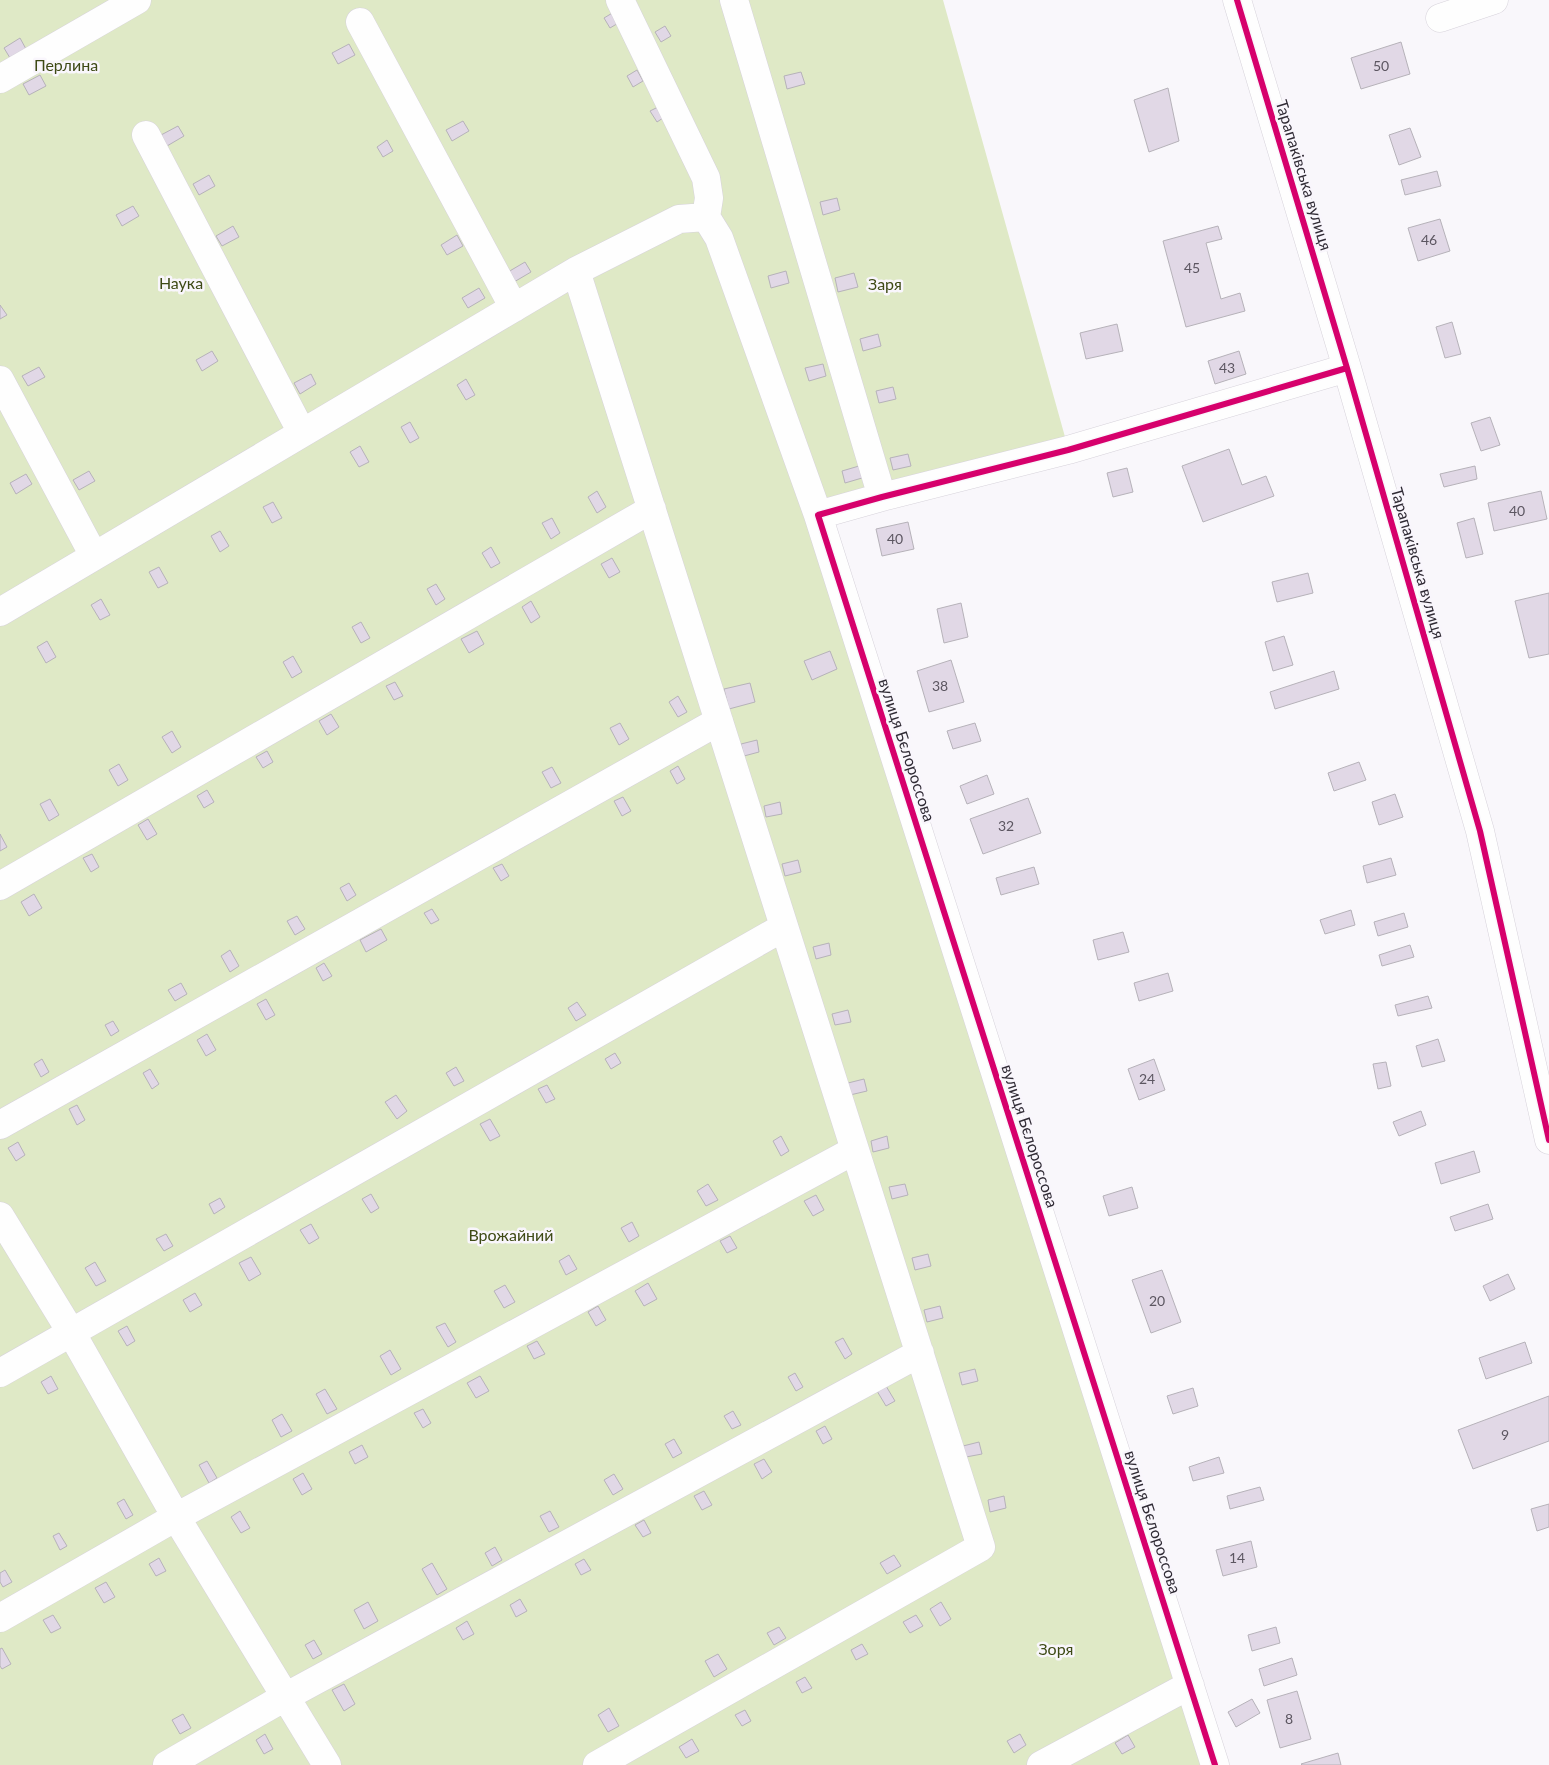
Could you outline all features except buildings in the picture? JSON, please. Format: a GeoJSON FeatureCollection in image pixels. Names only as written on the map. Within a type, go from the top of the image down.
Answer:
{"type":"FeatureCollection","features":[{"type":"Feature","properties":{"kind":"street"},"geometry":{"type":"LineString","coordinates":[[0,79],[137,0]]}},
{"type":"Feature","properties":{"kind":"street"},"geometry":{"type":"LineString","coordinates":[[0,612],[576,271],[679,219],[706,216],[709,198],[706,178],[620,0]]}},
{"type":"Feature","properties":{"kind":"street"},"geometry":{"type":"LineString","coordinates":[[734,0],[882,497]]}},
{"type":"Feature","properties":{"kind":"street","name":"Тарапаківська вулиця"},"geometry":{"type":"LineString","coordinates":[[1237,0],[1348,368],[1480,832],[1549,1140]]}},
{"type":"Feature","properties":{"kind":"street"},"geometry":{"type":"LineString","coordinates":[[1440,18],[1494,0]]}},
{"type":"Feature","properties":{"kind":"street"},"geometry":{"type":"LineString","coordinates":[[360,22],[514,308]]}},
{"type":"Feature","properties":{"kind":"street"},"geometry":{"type":"LineString","coordinates":[[146,135],[302,433]]}},
{"type":"Feature","properties":{"kind":"street","name":"вулиця Бєлороссова"},"geometry":{"type":"LineString","coordinates":[[706,216],[719,238],[818,515],[1215,1765]]}},
{"type":"Feature","properties":{"kind":"street"},"geometry":{"type":"LineString","coordinates":[[576,271],[981,1547],[597,1765]]}},
{"type":"Feature","properties":{"kind":"street"},"geometry":{"type":"LineString","coordinates":[[818,515],[1068,450],[1348,368]]}},
{"type":"Feature","properties":{"kind":"street"},"geometry":{"type":"LineString","coordinates":[[0,380],[94,556]]}},
{"type":"Feature","properties":{"kind":"street"},"geometry":{"type":"LineString","coordinates":[[0,886],[652,509]]}},
{"type":"Feature","properties":{"kind":"street"},"geometry":{"type":"LineString","coordinates":[[0,1125],[719,721]]}},
{"type":"Feature","properties":{"kind":"street"},"geometry":{"type":"LineString","coordinates":[[0,1373],[784,928]]}},
{"type":"Feature","properties":{"kind":"street"},"geometry":{"type":"LineString","coordinates":[[0,1618],[176,1517],[855,1150]]}},
{"type":"Feature","properties":{"kind":"street"},"geometry":{"type":"LineString","coordinates":[[0,1216],[71,1332],[176,1517],[327,1765]]}},
{"type":"Feature","properties":{"kind":"street"},"geometry":{"type":"LineString","coordinates":[[167,1765],[286,1697],[920,1353]]}},
{"type":"Feature","properties":{"kind":"street"},"geometry":{"type":"LineString","coordinates":[[1041,1765],[1190,1685]]}},
{"type":"Feature","properties":{"kind":"green space","name":"Врожайний"},"geometry":{"type":"Polygon","coordinates":[[[0,0],[943,0],[1067,444],[816,509],[1215,1765],[0,1765],[0,0]]]}},
{"type":"Feature","properties":{"kind":"cycle path"},"geometry":{"type":"LineString","coordinates":[[1237,0],[1347,368],[1480,831],[1549,1140]]}},
{"type":"Feature","properties":{"kind":"cycle path"},"geometry":{"type":"LineString","coordinates":[[1215,1765],[818,515],[1068,450],[1347,368]]}},
{"type":"Feature","properties":{"kind":"park label","name":"Перлина"},"geometry":{"type":"Point","coordinates":[66,65]}},
{"type":"Feature","properties":{"kind":"park label","name":"Наука"},"geometry":{"type":"Point","coordinates":[181,283]}},
{"type":"Feature","properties":{"kind":"park label","name":"Заря"},"geometry":{"type":"Point","coordinates":[885,284]}},
{"type":"Feature","properties":{"kind":"park label","name":"Зоря"},"geometry":{"type":"Point","coordinates":[1056,1649]}}]}
